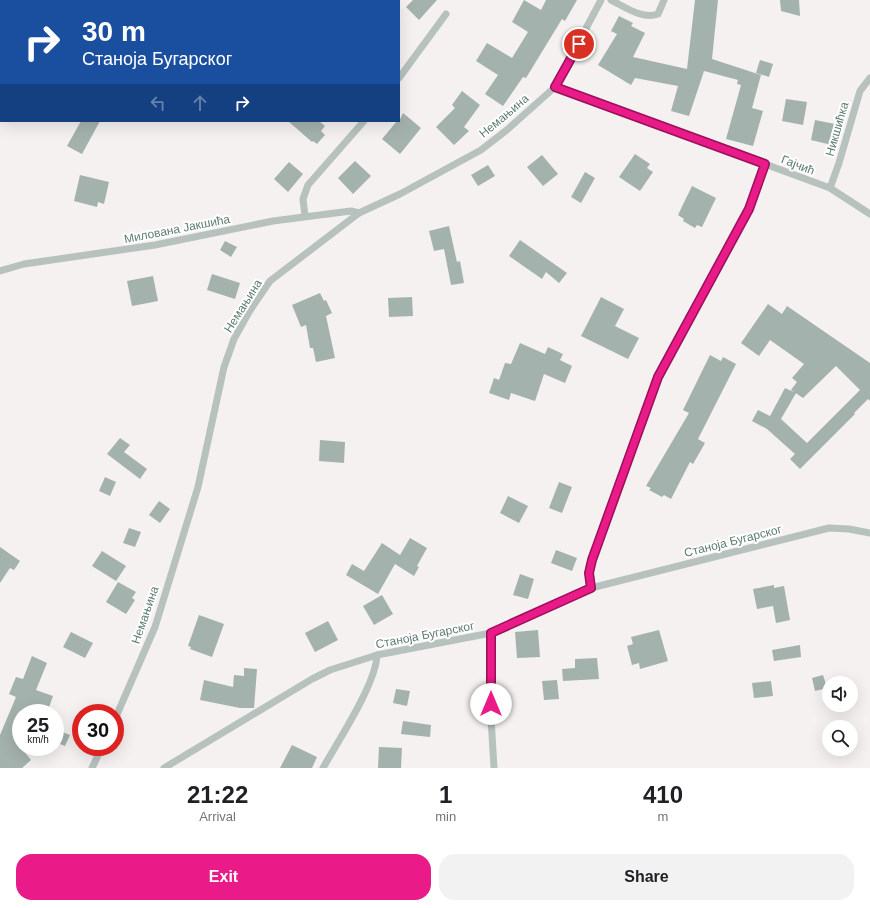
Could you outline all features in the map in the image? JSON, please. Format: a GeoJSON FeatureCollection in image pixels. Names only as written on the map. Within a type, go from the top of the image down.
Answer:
{"type":"FeatureCollection","features":[{"type":"Feature","properties":{"kind":"street","name":"Немањина"},"geometry":{"type":"LineString","coordinates":[[121,704],[155,626],[198,487],[224,367],[234,339],[249,312],[270,281],[359,213],[400,194],[480,150],[508,129],[555,87],[601,0]]}},
{"type":"Feature","properties":{"kind":"street"},"geometry":{"type":"LineString","coordinates":[[611,0],[640,14],[653,16],[658,14],[664,0]]}},
{"type":"Feature","properties":{"kind":"street"},"geometry":{"type":"LineString","coordinates":[[400,77],[416,58],[446,14]]}},
{"type":"Feature","properties":{"kind":"street","name":"Никшићка"},"geometry":{"type":"LineString","coordinates":[[830,188],[839,163],[860,91],[870,78]]}},
{"type":"Feature","properties":{"kind":"street","name":"Гајчић"},"geometry":{"type":"LineString","coordinates":[[555,87],[830,188],[870,214]]}},
{"type":"Feature","properties":{"kind":"street"},"geometry":{"type":"LineString","coordinates":[[305,216],[303,200],[308,186],[363,122]]}},
{"type":"Feature","properties":{"kind":"street"},"geometry":{"type":"LineString","coordinates":[[591,588],[589,573],[592,560],[658,377],[749,209],[765,164]]}},
{"type":"Feature","properties":{"kind":"street","name":"Милована Јакшића"},"geometry":{"type":"LineString","coordinates":[[0,271],[24,264],[140,248],[273,221],[351,211],[359,213]]}},
{"type":"Feature","properties":{"kind":"street","name":"Станоја Бугарског"},"geometry":{"type":"LineString","coordinates":[[164,768],[312,679],[330,670],[377,655],[491,633],[591,588],[829,528],[849,529],[870,533]]}},
{"type":"Feature","properties":{"kind":"street"},"geometry":{"type":"LineString","coordinates":[[491,633],[491,718],[494,768]]}},
{"type":"Feature","properties":{"kind":"street"},"geometry":{"type":"LineString","coordinates":[[323,768],[370,681],[377,665],[377,655]]}},
{"type":"Feature","properties":{"kind":"street"},"geometry":{"type":"LineString","coordinates":[[92,768],[98,756]]}},
{"type":"Feature","properties":{"kind":"building"},"geometry":{"type":"Polygon","coordinates":[[[413,0],[437,0],[419,20],[406,7],[413,0]]]}},
{"type":"Feature","properties":{"kind":"building"},"geometry":{"type":"Polygon","coordinates":[[[524,0],[541,10],[546,0],[577,0],[565,21],[562,19],[526,78],[523,77],[503,106],[485,94],[498,75],[476,61],[487,43],[512,58],[528,32],[512,22],[524,0]]]}},
{"type":"Feature","properties":{"kind":"building"},"geometry":{"type":"Polygon","coordinates":[[[695,0],[718,0],[712,59],[761,75],[752,108],[763,111],[753,146],[726,139],[741,85],[737,84],[738,80],[704,71],[689,116],[671,111],[678,86],[635,78],[631,85],[598,65],[617,34],[611,31],[619,16],[633,23],[631,26],[645,33],[633,57],[687,69],[695,0]]]}},
{"type":"Feature","properties":{"kind":"building"},"geometry":{"type":"Polygon","coordinates":[[[780,0],[799,0],[800,16],[781,11],[780,0]]]}},
{"type":"Feature","properties":{"kind":"building"},"geometry":{"type":"Polygon","coordinates":[[[760,60],[773,64],[769,77],[756,73],[760,60]]]}},
{"type":"Feature","properties":{"kind":"building"},"geometry":{"type":"Polygon","coordinates":[[[462,91],[480,105],[464,127],[469,131],[454,145],[436,127],[455,108],[452,105],[462,91]]]}},
{"type":"Feature","properties":{"kind":"building"},"geometry":{"type":"Polygon","coordinates":[[[786,99],[807,102],[803,125],[782,121],[786,99]]]}},
{"type":"Feature","properties":{"kind":"building"},"geometry":{"type":"Polygon","coordinates":[[[403,113],[421,128],[400,154],[382,139],[396,122],[400,122],[403,113]]]}},
{"type":"Feature","properties":{"kind":"building"},"geometry":{"type":"Polygon","coordinates":[[[815,120],[840,125],[836,146],[811,140],[815,120]]]}},
{"type":"Feature","properties":{"kind":"building"},"geometry":{"type":"Polygon","coordinates":[[[80,122],[99,122],[82,154],[67,146],[80,122]]]}},
{"type":"Feature","properties":{"kind":"building"},"geometry":{"type":"Polygon","coordinates":[[[289,122],[320,122],[325,126],[321,131],[325,135],[317,144],[313,141],[312,142],[289,122]]]}},
{"type":"Feature","properties":{"kind":"building"},"geometry":{"type":"Polygon","coordinates":[[[635,154],[650,164],[647,168],[653,172],[640,191],[619,177],[635,154]]]}},
{"type":"Feature","properties":{"kind":"building"},"geometry":{"type":"Polygon","coordinates":[[[542,155],[558,174],[543,186],[527,167],[542,155]]]}},
{"type":"Feature","properties":{"kind":"building"},"geometry":{"type":"Polygon","coordinates":[[[355,161],[371,176],[353,194],[338,178],[355,161]]]}},
{"type":"Feature","properties":{"kind":"building"},"geometry":{"type":"Polygon","coordinates":[[[289,162],[303,174],[288,192],[274,179],[289,162]]]}},
{"type":"Feature","properties":{"kind":"building"},"geometry":{"type":"Polygon","coordinates":[[[488,165],[495,176],[478,186],[471,175],[488,165]]]}},
{"type":"Feature","properties":{"kind":"building"},"geometry":{"type":"Polygon","coordinates":[[[585,172],[595,178],[581,203],[571,197],[585,172]]]}},
{"type":"Feature","properties":{"kind":"building"},"geometry":{"type":"Polygon","coordinates":[[[80,175],[109,182],[104,204],[98,202],[97,207],[74,201],[80,175]]]}},
{"type":"Feature","properties":{"kind":"building"},"geometry":{"type":"Polygon","coordinates":[[[692,186],[716,198],[702,227],[697,225],[695,228],[683,221],[684,219],[678,215],[692,186]]]}},
{"type":"Feature","properties":{"kind":"building"},"geometry":{"type":"Polygon","coordinates":[[[449,226],[457,262],[460,261],[464,283],[451,285],[444,249],[434,251],[429,231],[449,226]]]}},
{"type":"Feature","properties":{"kind":"building"},"geometry":{"type":"Polygon","coordinates":[[[520,240],[567,273],[559,283],[546,272],[542,279],[509,256],[520,240]]]}},
{"type":"Feature","properties":{"kind":"building"},"geometry":{"type":"Polygon","coordinates":[[[225,241],[237,247],[231,257],[220,250],[225,241]]]}},
{"type":"Feature","properties":{"kind":"building"},"geometry":{"type":"Polygon","coordinates":[[[212,274],[240,283],[235,299],[207,290],[212,274]]]}},
{"type":"Feature","properties":{"kind":"building"},"geometry":{"type":"Polygon","coordinates":[[[153,276],[158,301],[132,306],[127,281],[153,276]]]}},
{"type":"Feature","properties":{"kind":"building"},"geometry":{"type":"Polygon","coordinates":[[[320,293],[324,301],[326,300],[332,313],[326,316],[335,358],[316,362],[313,348],[310,348],[306,325],[301,327],[292,305],[320,293]]]}},
{"type":"Feature","properties":{"kind":"building"},"geometry":{"type":"Polygon","coordinates":[[[412,297],[413,316],[389,317],[388,298],[412,297]]]}},
{"type":"Feature","properties":{"kind":"building"},"geometry":{"type":"Polygon","coordinates":[[[601,297],[624,309],[615,326],[639,338],[628,359],[581,336],[601,297]]]}},
{"type":"Feature","properties":{"kind":"building"},"geometry":{"type":"Polygon","coordinates":[[[768,304],[782,314],[787,306],[870,363],[870,401],[868,399],[800,469],[790,459],[795,454],[767,429],[752,421],[758,410],[770,416],[785,388],[794,392],[791,390],[797,382],[792,378],[804,364],[770,340],[759,356],[741,343],[768,304]],[[836,366],[803,398],[796,393],[781,419],[807,443],[860,390],[836,366]]]}},
{"type":"Feature","properties":{"kind":"building"},"geometry":{"type":"Polygon","coordinates":[[[520,343],[545,354],[548,347],[563,354],[560,360],[572,366],[565,383],[544,374],[535,401],[511,393],[509,400],[489,393],[494,378],[499,380],[505,363],[511,364],[520,343]]]}},
{"type":"Feature","properties":{"kind":"building"},"geometry":{"type":"Polygon","coordinates":[[[710,355],[721,361],[723,357],[736,364],[698,439],[705,443],[693,464],[690,462],[671,499],[664,495],[662,497],[649,490],[651,488],[646,486],[689,413],[683,410],[710,355]]]}},
{"type":"Feature","properties":{"kind":"building"},"geometry":{"type":"Polygon","coordinates":[[[120,438],[130,445],[124,452],[147,469],[140,479],[107,454],[120,438]]]}},
{"type":"Feature","properties":{"kind":"building"},"geometry":{"type":"Polygon","coordinates":[[[320,440],[345,442],[344,463],[319,461],[320,440]]]}},
{"type":"Feature","properties":{"kind":"building"},"geometry":{"type":"Polygon","coordinates":[[[105,477],[116,482],[110,496],[99,491],[105,477]]]}},
{"type":"Feature","properties":{"kind":"building"},"geometry":{"type":"Polygon","coordinates":[[[559,482],[572,487],[562,513],[549,508],[559,482]]]}},
{"type":"Feature","properties":{"kind":"building"},"geometry":{"type":"Polygon","coordinates":[[[508,496],[528,506],[519,523],[500,513],[508,496]]]}},
{"type":"Feature","properties":{"kind":"building"},"geometry":{"type":"Polygon","coordinates":[[[159,501],[170,509],[160,523],[149,515],[159,501]]]}},
{"type":"Feature","properties":{"kind":"building"},"geometry":{"type":"Polygon","coordinates":[[[129,528],[141,532],[135,547],[123,543],[129,528]]]}},
{"type":"Feature","properties":{"kind":"building"},"geometry":{"type":"Polygon","coordinates":[[[410,538],[427,548],[417,566],[419,567],[414,576],[395,564],[378,594],[346,575],[352,564],[364,571],[382,543],[400,555],[410,538]]]}},
{"type":"Feature","properties":{"kind":"building"},"geometry":{"type":"Polygon","coordinates":[[[0,547],[20,561],[14,570],[10,568],[0,583],[0,547]]]}},
{"type":"Feature","properties":{"kind":"building"},"geometry":{"type":"Polygon","coordinates":[[[556,550],[577,558],[572,571],[551,563],[556,550]]]}},
{"type":"Feature","properties":{"kind":"building"},"geometry":{"type":"Polygon","coordinates":[[[102,551],[126,566],[116,581],[92,566],[102,551]]]}},
{"type":"Feature","properties":{"kind":"building"},"geometry":{"type":"Polygon","coordinates":[[[520,574],[534,579],[528,599],[513,595],[520,574]]]}},
{"type":"Feature","properties":{"kind":"building"},"geometry":{"type":"Polygon","coordinates":[[[118,582],[136,592],[132,598],[135,600],[126,614],[106,602],[118,582]]]}},
{"type":"Feature","properties":{"kind":"building"},"geometry":{"type":"Polygon","coordinates":[[[774,585],[774,588],[784,586],[790,620],[776,623],[773,606],[757,609],[753,589],[774,585]]]}},
{"type":"Feature","properties":{"kind":"building"},"geometry":{"type":"Polygon","coordinates":[[[382,595],[393,614],[374,625],[363,606],[382,595]]]}},
{"type":"Feature","properties":{"kind":"building"},"geometry":{"type":"Polygon","coordinates":[[[199,615],[224,624],[212,657],[190,649],[191,647],[188,646],[199,615]]]}},
{"type":"Feature","properties":{"kind":"building"},"geometry":{"type":"Polygon","coordinates":[[[328,621],[338,640],[315,652],[305,633],[328,621]]]}},
{"type":"Feature","properties":{"kind":"building"},"geometry":{"type":"Polygon","coordinates":[[[538,630],[540,657],[517,658],[515,632],[538,630]]]}},
{"type":"Feature","properties":{"kind":"building"},"geometry":{"type":"Polygon","coordinates":[[[659,630],[668,661],[640,669],[639,663],[632,665],[627,646],[633,644],[631,637],[659,630]]]}},
{"type":"Feature","properties":{"kind":"building"},"geometry":{"type":"Polygon","coordinates":[[[71,632],[93,643],[85,658],[63,647],[71,632]]]}},
{"type":"Feature","properties":{"kind":"building"},"geometry":{"type":"Polygon","coordinates":[[[800,645],[801,657],[774,661],[772,650],[800,645]]]}},
{"type":"Feature","properties":{"kind":"building"},"geometry":{"type":"Polygon","coordinates":[[[32,656],[47,663],[36,690],[53,696],[50,704],[13,704],[16,697],[9,694],[16,677],[23,679],[32,656]]]}},
{"type":"Feature","properties":{"kind":"building"},"geometry":{"type":"Polygon","coordinates":[[[597,658],[599,679],[563,681],[562,669],[575,668],[575,659],[597,658]]]}},
{"type":"Feature","properties":{"kind":"building"},"geometry":{"type":"Polygon","coordinates":[[[244,668],[257,669],[254,708],[240,708],[200,700],[204,680],[233,687],[234,675],[244,676],[244,668]]]}},
{"type":"Feature","properties":{"kind":"building"},"geometry":{"type":"Polygon","coordinates":[[[823,675],[822,689],[815,691],[812,678],[823,675]]]}},
{"type":"Feature","properties":{"kind":"building"},"geometry":{"type":"Polygon","coordinates":[[[557,680],[559,699],[544,700],[542,681],[557,680]]]}},
{"type":"Feature","properties":{"kind":"building"},"geometry":{"type":"Polygon","coordinates":[[[771,681],[773,696],[754,698],[752,683],[771,681]]]}},
{"type":"Feature","properties":{"kind":"building"},"geometry":{"type":"Polygon","coordinates":[[[396,689],[410,691],[407,706],[393,703],[396,689]]]}},
{"type":"Feature","properties":{"kind":"building"},"geometry":{"type":"Polygon","coordinates":[[[12,706],[12,756],[28,756],[31,760],[22,768],[0,768],[0,735],[12,706]]]}},
{"type":"Feature","properties":{"kind":"building"},"geometry":{"type":"Polygon","coordinates":[[[403,721],[431,725],[430,737],[401,734],[403,721]]]}},
{"type":"Feature","properties":{"kind":"building"},"geometry":{"type":"Polygon","coordinates":[[[64,733],[70,735],[64,746],[64,733]]]}},
{"type":"Feature","properties":{"kind":"building"},"geometry":{"type":"Polygon","coordinates":[[[292,745],[317,757],[312,768],[280,768],[292,745]]]}},
{"type":"Feature","properties":{"kind":"building"},"geometry":{"type":"Polygon","coordinates":[[[379,747],[402,748],[401,768],[378,768],[379,747]]]}},
{"type":"Feature","properties":{"kind":"route"},"geometry":{"type":"LineString","coordinates":[[491,704],[491,633],[591,588],[589,573],[596,547],[658,377],[749,209],[765,164],[555,87],[579,44]]}}]}
